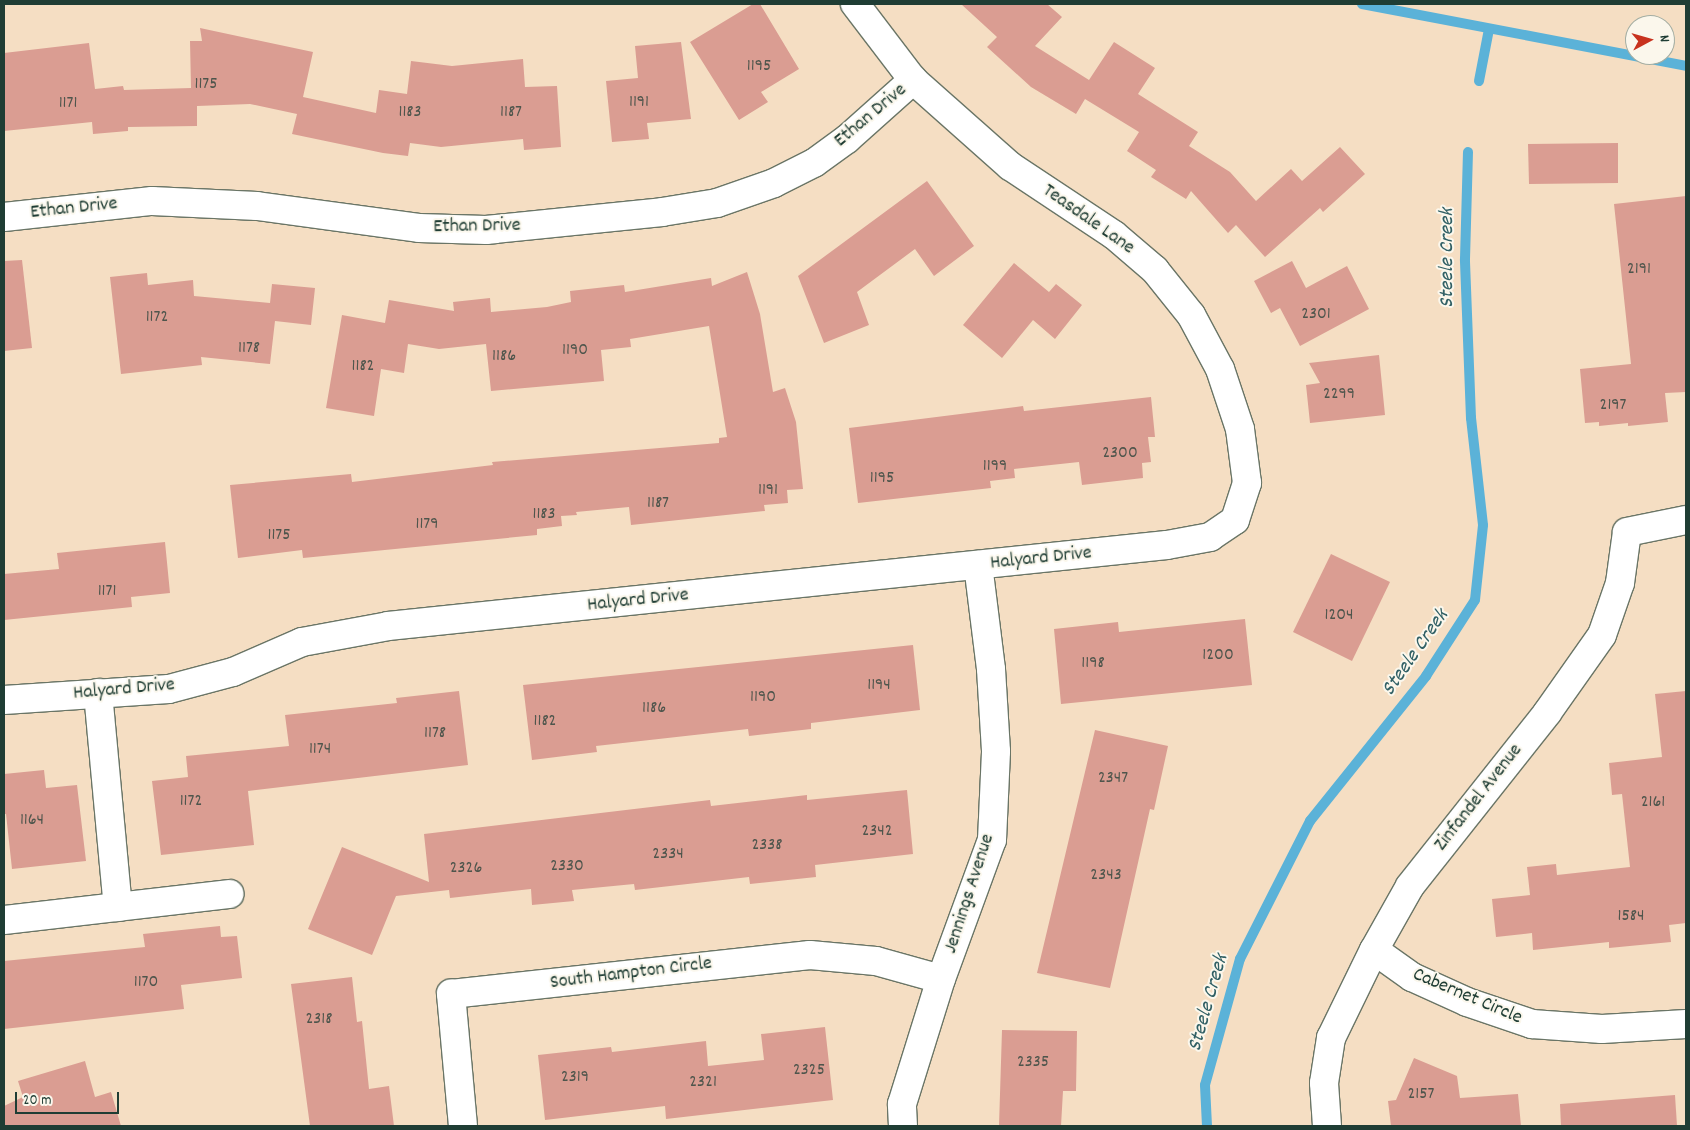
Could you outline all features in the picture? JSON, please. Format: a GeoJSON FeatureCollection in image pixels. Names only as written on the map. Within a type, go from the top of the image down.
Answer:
{"type":"FeatureCollection","features":[{"type":"Feature","properties":{"kind":"street","name":"Teasdale Lane"},"geometry":{"type":"LineString","coordinates":[[855,4],[913,80],[1010,166],[1114,235],[1155,270],[1191,315],[1220,369],[1240,429],[1247,483]]}},
{"type":"Feature","properties":{"kind":"street","name":"Ethan Drive"},"geometry":{"type":"LineString","coordinates":[[4,217],[152,201],[257,206],[400,226],[486,230],[662,212],[716,203],[774,183],[814,163],[847,139],[913,80]]}},
{"type":"Feature","properties":{"kind":"street","name":"Halyard Drive"},"geometry":{"type":"LineString","coordinates":[[4,700],[98,692],[169,689],[233,672],[302,642],[388,626],[1167,545],[1210,537],[1236,520],[1247,483]]}},
{"type":"Feature","properties":{"kind":"street","name":"Zinfandel Avenue"},"geometry":{"type":"LineString","coordinates":[[1327,1126],[1324,1083],[1331,1038],[1374,950],[1410,886],[1547,713],[1602,634],[1620,583],[1627,532],[1686,520]]}},
{"type":"Feature","properties":{"kind":"street","name":"Jennings Avenue"},"geometry":{"type":"LineString","coordinates":[[902,1126],[902,1104],[941,978],[992,840],[996,751],[992,668],[978,565]]}},
{"type":"Feature","properties":{"kind":"street"},"geometry":{"type":"LineString","coordinates":[[98,692],[118,907]]}},
{"type":"Feature","properties":{"kind":"street"},"geometry":{"type":"LineString","coordinates":[[4,920],[230,894]]}},
{"type":"Feature","properties":{"kind":"street","name":"Cabernet Circle"},"geometry":{"type":"LineString","coordinates":[[1374,950],[1412,976],[1468,1002],[1532,1024],[1602,1029],[1686,1024]]}},
{"type":"Feature","properties":{"kind":"street","name":"South Hampton Circle"},"geometry":{"type":"LineString","coordinates":[[463,1126],[451,994],[810,955],[876,961],[941,978]]}},
{"type":"Feature","properties":{"kind":"building"},"geometry":{"type":"Polygon","coordinates":[[[753,4],[760,4],[799,69],[761,92],[768,102],[739,120],[690,42],[753,4]]]}},
{"type":"Feature","properties":{"kind":"building"},"geometry":{"type":"Polygon","coordinates":[[[961,4],[1047,4],[1062,17],[1035,46],[1089,80],[1114,42],[1155,68],[1138,94],[1198,132],[1189,146],[1230,172],[1256,201],[1291,169],[1302,181],[1340,147],[1365,174],[1323,212],[1320,208],[1265,257],[1236,225],[1228,233],[1191,191],[1186,199],[1151,177],[1156,170],[1127,151],[1139,132],[1085,99],[1076,114],[1031,87],[987,47],[997,37],[961,4]]]}},
{"type":"Feature","properties":{"kind":"building"},"geometry":{"type":"Polygon","coordinates":[[[200,28],[313,52],[303,97],[376,113],[379,90],[407,94],[411,61],[452,66],[523,59],[525,87],[557,86],[561,147],[524,150],[523,139],[441,147],[410,143],[408,156],[383,153],[292,134],[297,114],[250,104],[197,106],[197,126],[128,127],[128,131],[93,134],[92,122],[4,131],[4,53],[89,43],[95,89],[123,86],[124,90],[191,88],[190,41],[202,41],[200,28]]]}},
{"type":"Feature","properties":{"kind":"building"},"geometry":{"type":"Polygon","coordinates":[[[681,42],[691,119],[647,123],[649,139],[612,142],[606,81],[638,78],[635,46],[681,42]]]}},
{"type":"Feature","properties":{"kind":"building"},"geometry":{"type":"Polygon","coordinates":[[[1618,143],[1618,183],[1529,184],[1528,144],[1618,143]]]}},
{"type":"Feature","properties":{"kind":"building"},"geometry":{"type":"Polygon","coordinates":[[[927,181],[974,246],[934,276],[915,249],[857,292],[869,325],[824,343],[798,276],[927,181]]]}},
{"type":"Feature","properties":{"kind":"building"},"geometry":{"type":"Polygon","coordinates":[[[1686,196],[1686,392],[1665,393],[1668,422],[1628,426],[1628,423],[1599,426],[1599,422],[1585,423],[1580,369],[1631,364],[1614,204],[1686,196]]]}},
{"type":"Feature","properties":{"kind":"building"},"geometry":{"type":"Polygon","coordinates":[[[22,260],[32,348],[4,351],[4,261],[22,260]]]}},
{"type":"Feature","properties":{"kind":"building"},"geometry":{"type":"Polygon","coordinates":[[[1292,261],[1306,288],[1347,266],[1369,309],[1300,346],[1280,308],[1271,313],[1254,281],[1292,261]]]}},
{"type":"Feature","properties":{"kind":"building"},"geometry":{"type":"Polygon","coordinates":[[[1014,263],[1049,292],[1056,284],[1082,305],[1055,339],[1033,320],[1002,358],[963,325],[1014,263]]]}},
{"type":"Feature","properties":{"kind":"building"},"geometry":{"type":"Polygon","coordinates":[[[747,272],[760,314],[773,392],[785,388],[796,422],[803,489],[787,490],[788,503],[764,505],[765,511],[631,525],[629,507],[576,512],[577,515],[561,516],[562,526],[537,529],[537,535],[303,558],[302,550],[238,558],[230,485],[351,474],[352,482],[493,465],[492,462],[719,443],[719,438],[727,437],[709,326],[630,339],[631,347],[601,350],[604,381],[491,391],[486,344],[439,349],[408,344],[404,373],[381,369],[374,416],[326,408],[342,315],[385,323],[389,300],[454,311],[453,302],[490,298],[491,312],[547,307],[571,302],[570,291],[624,285],[625,292],[711,278],[712,286],[747,272]]]}},
{"type":"Feature","properties":{"kind":"building"},"geometry":{"type":"Polygon","coordinates":[[[147,273],[148,285],[193,280],[194,296],[270,303],[272,284],[315,288],[311,325],[275,321],[270,364],[201,357],[202,365],[121,374],[110,277],[147,273]]]}},
{"type":"Feature","properties":{"kind":"building"},"geometry":{"type":"Polygon","coordinates":[[[1379,355],[1385,415],[1310,423],[1306,385],[1320,383],[1309,363],[1379,355]]]}},
{"type":"Feature","properties":{"kind":"building"},"geometry":{"type":"Polygon","coordinates":[[[1151,397],[1155,437],[1148,437],[1151,462],[1142,463],[1143,478],[1082,485],[1079,462],[1014,469],[1015,478],[990,481],[991,488],[858,503],[849,428],[1023,406],[1024,411],[1151,397]]]}},
{"type":"Feature","properties":{"kind":"building"},"geometry":{"type":"Polygon","coordinates":[[[165,542],[170,593],[131,597],[132,607],[4,620],[4,574],[59,569],[57,553],[165,542]]]}},
{"type":"Feature","properties":{"kind":"building"},"geometry":{"type":"Polygon","coordinates":[[[1331,554],[1390,582],[1352,661],[1293,632],[1331,554]]]}},
{"type":"Feature","properties":{"kind":"building"},"geometry":{"type":"Polygon","coordinates":[[[1245,619],[1252,685],[1061,704],[1054,629],[1118,622],[1119,632],[1245,619]]]}},
{"type":"Feature","properties":{"kind":"building"},"geometry":{"type":"Polygon","coordinates":[[[913,645],[920,710],[811,723],[811,729],[749,736],[748,729],[596,746],[597,752],[532,760],[523,685],[913,645]]]}},
{"type":"Feature","properties":{"kind":"building"},"geometry":{"type":"Polygon","coordinates":[[[459,691],[468,765],[248,791],[254,845],[161,855],[152,781],[188,777],[186,756],[289,746],[285,715],[397,703],[396,698],[459,691]]]}},
{"type":"Feature","properties":{"kind":"building"},"geometry":{"type":"Polygon","coordinates":[[[1686,691],[1686,923],[1669,925],[1671,942],[1609,948],[1609,942],[1533,950],[1532,933],[1496,937],[1492,899],[1530,895],[1527,867],[1556,864],[1557,875],[1630,867],[1622,794],[1612,795],[1609,763],[1662,757],[1655,694],[1686,691]]]}},
{"type":"Feature","properties":{"kind":"building"},"geometry":{"type":"Polygon","coordinates":[[[1095,730],[1168,746],[1154,810],[1150,809],[1110,988],[1037,973],[1095,730]]]}},
{"type":"Feature","properties":{"kind":"building"},"geometry":{"type":"Polygon","coordinates":[[[44,770],[46,788],[77,785],[86,861],[12,869],[6,814],[4,814],[4,774],[44,770]]]}},
{"type":"Feature","properties":{"kind":"building"},"geometry":{"type":"Polygon","coordinates":[[[907,790],[913,854],[815,865],[816,877],[750,884],[749,877],[635,890],[634,884],[572,890],[574,901],[532,905],[531,889],[450,898],[449,890],[396,896],[372,955],[308,929],[342,847],[429,882],[424,834],[710,800],[711,806],[807,795],[807,800],[907,790]]]}},
{"type":"Feature","properties":{"kind":"building"},"geometry":{"type":"Polygon","coordinates":[[[220,926],[221,937],[237,936],[242,978],[181,985],[184,1009],[4,1029],[4,961],[145,947],[143,934],[220,926]]]}},
{"type":"Feature","properties":{"kind":"building"},"geometry":{"type":"Polygon","coordinates":[[[352,977],[357,1022],[362,1021],[369,1089],[389,1086],[394,1126],[310,1126],[291,984],[352,977]]]}},
{"type":"Feature","properties":{"kind":"building"},"geometry":{"type":"Polygon","coordinates":[[[825,1027],[833,1100],[666,1119],[665,1106],[545,1120],[538,1055],[611,1047],[612,1052],[706,1041],[708,1066],[764,1060],[761,1034],[825,1027]]]}},
{"type":"Feature","properties":{"kind":"building"},"geometry":{"type":"Polygon","coordinates":[[[1002,1030],[1077,1031],[1076,1091],[1063,1091],[1061,1126],[999,1126],[1002,1030]]]}},
{"type":"Feature","properties":{"kind":"building"},"geometry":{"type":"Polygon","coordinates":[[[1414,1058],[1457,1076],[1460,1098],[1518,1094],[1521,1126],[1391,1126],[1388,1101],[1396,1100],[1414,1058]]]}},
{"type":"Feature","properties":{"kind":"building"},"geometry":{"type":"Polygon","coordinates":[[[85,1061],[95,1097],[111,1092],[121,1126],[4,1126],[4,1106],[23,1097],[18,1081],[85,1061]]]}},
{"type":"Feature","properties":{"kind":"building"},"geometry":{"type":"Polygon","coordinates":[[[1675,1095],[1677,1126],[1561,1126],[1560,1104],[1675,1095]]]}},
{"type":"Feature","properties":{"kind":"waterway"},"geometry":{"type":"LineString","coordinates":[[1362,4],[1686,66]]}},
{"type":"Feature","properties":{"kind":"waterway","name":"Steele Creek"},"geometry":{"type":"LineString","coordinates":[[1479,81],[1489,29]]}},
{"type":"Feature","properties":{"kind":"waterway","name":"Steele Creek"},"geometry":{"type":"LineString","coordinates":[[1207,1126],[1205,1085],[1240,959],[1310,821],[1426,676],[1475,600],[1483,525],[1471,418],[1465,259],[1468,152]]}}]}
